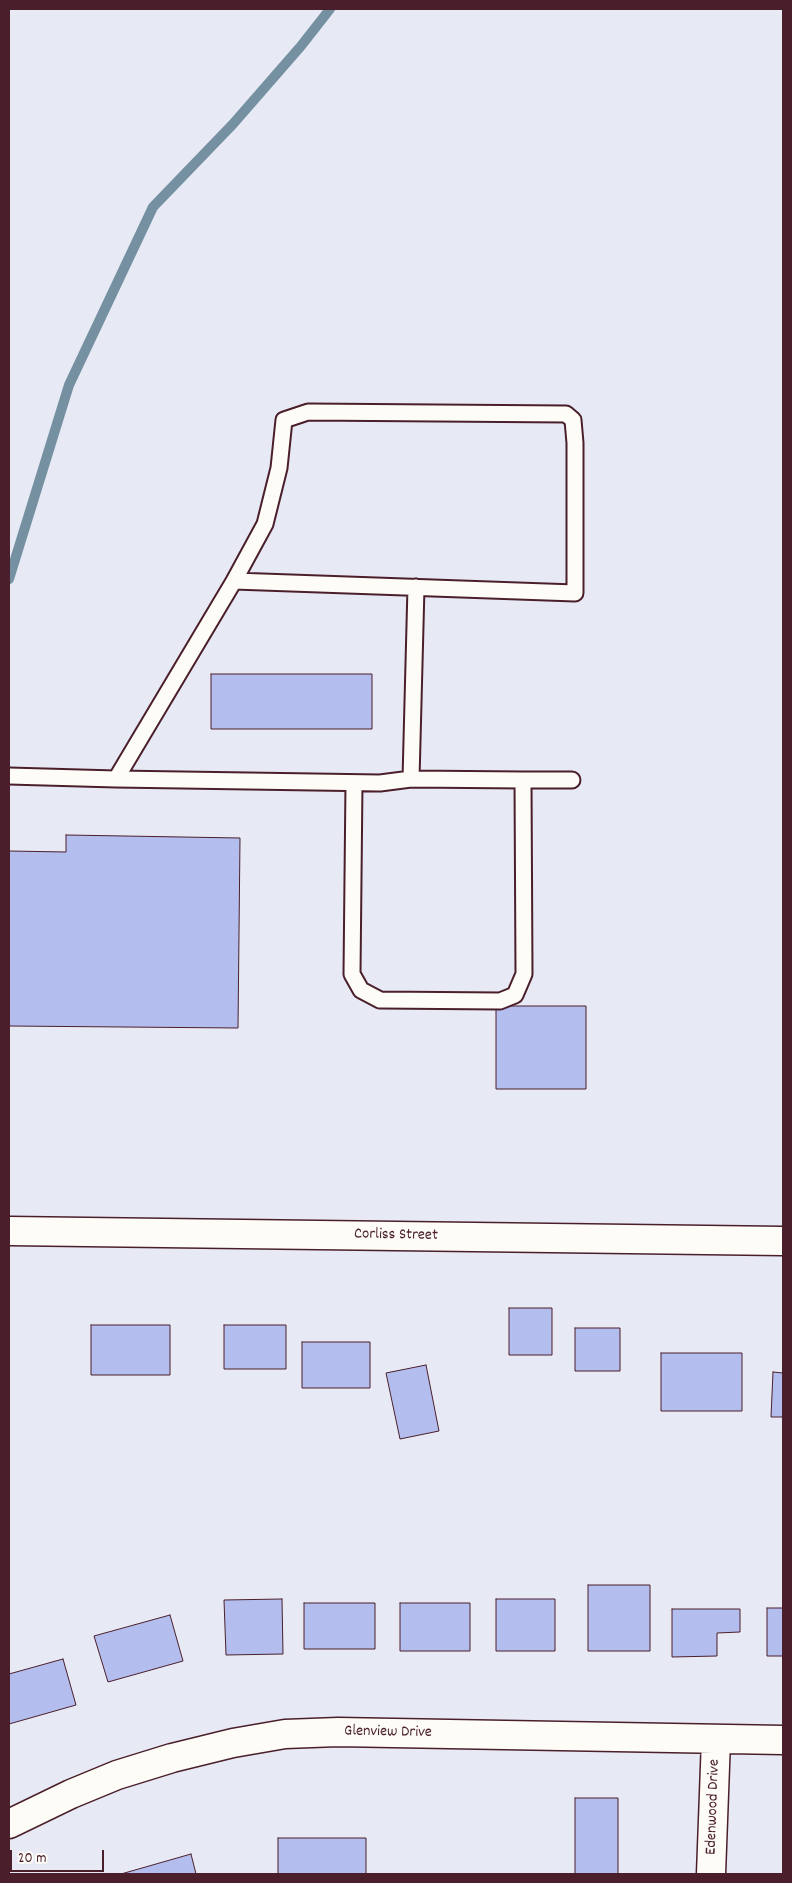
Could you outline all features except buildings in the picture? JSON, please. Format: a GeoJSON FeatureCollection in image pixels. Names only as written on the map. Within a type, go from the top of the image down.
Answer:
{"type":"FeatureCollection","features":[{"type":"Feature","properties":{"kind":"street","name":"Corliss Street"},"geometry":{"type":"LineString","coordinates":[[9,1231],[783,1241]]}},
{"type":"Feature","properties":{"kind":"street","name":"Glenview Drive"},"geometry":{"type":"LineString","coordinates":[[9,1824],[71,1794],[117,1776],[172,1758],[233,1743],[285,1734],[338,1732],[783,1740]]}},
{"type":"Feature","properties":{"kind":"street","name":"Edenwood Drive"},"geometry":{"type":"LineString","coordinates":[[712,1874],[716,1739]]}},
{"type":"Feature","properties":{"kind":"lane"},"geometry":{"type":"LineString","coordinates":[[116,779],[266,524],[280,468],[284,420],[308,412],[566,414],[573,420],[575,443],[575,593],[234,580]]}},
{"type":"Feature","properties":{"kind":"lane"},"geometry":{"type":"LineString","coordinates":[[411,778],[416,587]]}},
{"type":"Feature","properties":{"kind":"lane"},"geometry":{"type":"LineString","coordinates":[[9,776],[354,783],[380,783],[411,778],[572,780]]}},
{"type":"Feature","properties":{"kind":"lane"},"geometry":{"type":"LineString","coordinates":[[354,783],[352,974],[360,990],[380,1000],[500,1001],[515,995],[524,974],[523,780]]}},
{"type":"Feature","properties":{"kind":"waterway"},"geometry":{"type":"LineString","coordinates":[[9,579],[69,385],[153,207],[233,124],[301,46],[330,9]]}}]}
